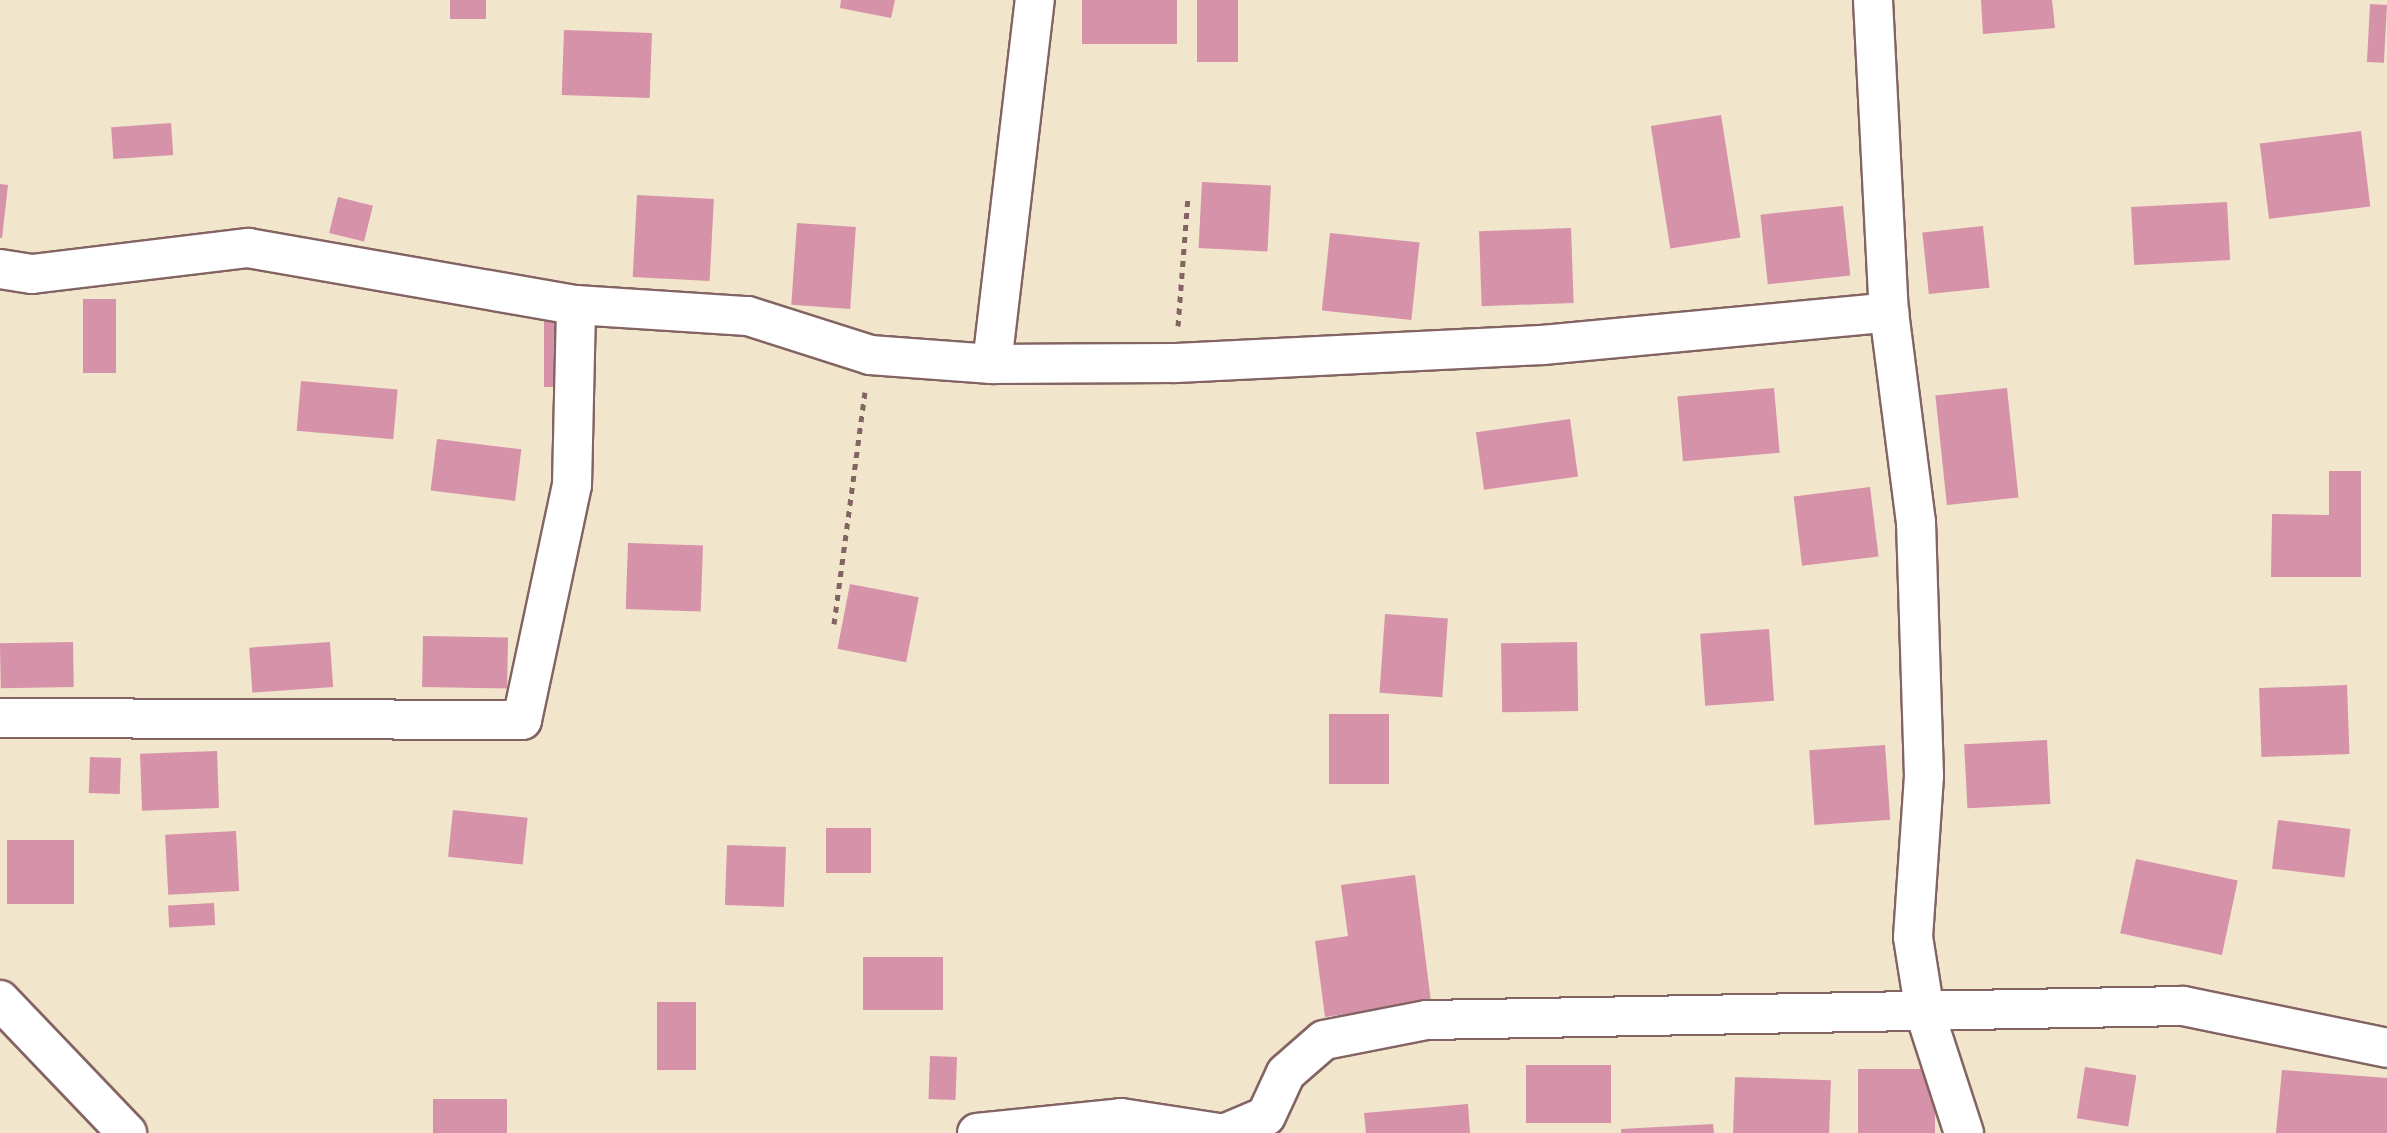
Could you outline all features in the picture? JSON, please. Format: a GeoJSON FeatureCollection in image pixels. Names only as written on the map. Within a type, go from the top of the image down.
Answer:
{"type":"FeatureCollection","features":[{"type":"Feature","properties":{"kind":"street"},"geometry":{"type":"LineString","coordinates":[[992,364],[1035,0]]}},
{"type":"Feature","properties":{"kind":"street"},"geometry":{"type":"LineString","coordinates":[[1873,0],[1889,312],[1916,522],[1924,776],[1913,937],[1925,1013],[1964,1133]]}},
{"type":"Feature","properties":{"kind":"street"},"geometry":{"type":"LineString","coordinates":[[0,269],[32,274],[248,248],[576,305],[748,316],[870,355],[992,364],[1175,363],[1543,345],[1889,312]]}},
{"type":"Feature","properties":{"kind":"street"},"geometry":{"type":"LineString","coordinates":[[0,718],[522,720],[572,485],[576,305]]}},
{"type":"Feature","properties":{"kind":"street"},"geometry":{"type":"LineString","coordinates":[[0,1000],[127,1133]]}},
{"type":"Feature","properties":{"kind":"street"},"geometry":{"type":"LineString","coordinates":[[1226,1133],[1266,1116],[1286,1073],[1324,1040],[1427,1020],[2183,1006],[2387,1048]]}},
{"type":"Feature","properties":{"kind":"street"},"geometry":{"type":"LineString","coordinates":[[977,1133],[1121,1118],[1219,1133]]}},
{"type":"Feature","properties":{"kind":"path"},"geometry":{"type":"LineString","coordinates":[[1175,363],[1188,197]]}},
{"type":"Feature","properties":{"kind":"path"},"geometry":{"type":"LineString","coordinates":[[834,624],[870,355]]}},
{"type":"Feature","properties":{"kind":"building"},"geometry":{"type":"Polygon","coordinates":[[[450,0],[486,0],[486,19],[450,19],[450,0]]]}},
{"type":"Feature","properties":{"kind":"building"},"geometry":{"type":"Polygon","coordinates":[[[841,0],[895,0],[891,18],[840,8],[841,0]]]}},
{"type":"Feature","properties":{"kind":"building"},"geometry":{"type":"Polygon","coordinates":[[[1082,0],[1177,0],[1177,44],[1082,44],[1082,0]]]}},
{"type":"Feature","properties":{"kind":"building"},"geometry":{"type":"Polygon","coordinates":[[[1197,0],[1238,0],[1238,62],[1197,62],[1197,0]]]}},
{"type":"Feature","properties":{"kind":"building"},"geometry":{"type":"Polygon","coordinates":[[[1981,0],[2052,0],[2055,28],[1983,34],[1981,0]]]}},
{"type":"Feature","properties":{"kind":"building"},"geometry":{"type":"Polygon","coordinates":[[[2370,4],[2387,5],[2384,63],[2367,62],[2370,4]]]}},
{"type":"Feature","properties":{"kind":"building"},"geometry":{"type":"Polygon","coordinates":[[[564,30],[652,33],[650,98],[562,95],[564,30]]]}},
{"type":"Feature","properties":{"kind":"building"},"geometry":{"type":"Polygon","coordinates":[[[1721,115],[1740,237],[1670,249],[1651,126],[1721,115]]]}},
{"type":"Feature","properties":{"kind":"building"},"geometry":{"type":"Polygon","coordinates":[[[171,123],[173,155],[113,159],[111,127],[171,123]]]}},
{"type":"Feature","properties":{"kind":"building"},"geometry":{"type":"Polygon","coordinates":[[[2361,131],[2370,206],[2269,219],[2260,143],[2361,131]]]}},
{"type":"Feature","properties":{"kind":"building"},"geometry":{"type":"Polygon","coordinates":[[[1202,182],[1271,186],[1267,252],[1199,248],[1202,182]]]}},
{"type":"Feature","properties":{"kind":"building"},"geometry":{"type":"Polygon","coordinates":[[[0,184],[8,185],[2,238],[0,238],[0,184]]]}},
{"type":"Feature","properties":{"kind":"building"},"geometry":{"type":"Polygon","coordinates":[[[637,195],[714,199],[710,281],[633,277],[637,195]]]}},
{"type":"Feature","properties":{"kind":"building"},"geometry":{"type":"Polygon","coordinates":[[[338,197],[373,206],[364,242],[329,233],[338,197]]]}},
{"type":"Feature","properties":{"kind":"building"},"geometry":{"type":"Polygon","coordinates":[[[2227,202],[2230,260],[2134,265],[2131,207],[2227,202]]]}},
{"type":"Feature","properties":{"kind":"building"},"geometry":{"type":"Polygon","coordinates":[[[1843,206],[1850,276],[1768,284],[1760,215],[1843,206]]]}},
{"type":"Feature","properties":{"kind":"building"},"geometry":{"type":"Polygon","coordinates":[[[797,223],[856,227],[850,309],[791,305],[797,223]]]}},
{"type":"Feature","properties":{"kind":"building"},"geometry":{"type":"Polygon","coordinates":[[[1983,226],[1989,288],[1929,294],[1922,232],[1983,226]]]}},
{"type":"Feature","properties":{"kind":"building"},"geometry":{"type":"Polygon","coordinates":[[[1571,228],[1574,303],[1482,306],[1479,231],[1571,228]]]}},
{"type":"Feature","properties":{"kind":"building"},"geometry":{"type":"Polygon","coordinates":[[[1330,233],[1420,242],[1411,320],[1322,311],[1330,233]]]}},
{"type":"Feature","properties":{"kind":"building"},"geometry":{"type":"Polygon","coordinates":[[[83,299],[116,299],[116,373],[83,373],[83,299]]]}},
{"type":"Feature","properties":{"kind":"building"},"geometry":{"type":"Polygon","coordinates":[[[544,320],[563,320],[563,387],[544,387],[544,320]]]}},
{"type":"Feature","properties":{"kind":"building"},"geometry":{"type":"Polygon","coordinates":[[[301,381],[398,389],[393,439],[297,431],[301,381]]]}},
{"type":"Feature","properties":{"kind":"building"},"geometry":{"type":"Polygon","coordinates":[[[1774,388],[1780,453],[1683,461],[1677,396],[1774,388]]]}},
{"type":"Feature","properties":{"kind":"building"},"geometry":{"type":"Polygon","coordinates":[[[2007,388],[2018,497],[1947,505],[1935,396],[2007,388]]]}},
{"type":"Feature","properties":{"kind":"building"},"geometry":{"type":"Polygon","coordinates":[[[1570,419],[1578,476],[1484,490],[1476,432],[1570,419]]]}},
{"type":"Feature","properties":{"kind":"building"},"geometry":{"type":"Polygon","coordinates":[[[437,439],[521,449],[515,501],[431,491],[437,439]]]}},
{"type":"Feature","properties":{"kind":"building"},"geometry":{"type":"Polygon","coordinates":[[[2329,471],[2361,471],[2361,577],[2271,577],[2272,514],[2329,515],[2329,471]]]}},
{"type":"Feature","properties":{"kind":"building"},"geometry":{"type":"Polygon","coordinates":[[[1870,487],[1879,556],[1802,566],[1794,496],[1870,487]]]}},
{"type":"Feature","properties":{"kind":"building"},"geometry":{"type":"Polygon","coordinates":[[[628,543],[703,546],[701,612],[626,609],[628,543]]]}},
{"type":"Feature","properties":{"kind":"building"},"geometry":{"type":"Polygon","coordinates":[[[850,584],[919,597],[906,662],[837,649],[850,584]]]}},
{"type":"Feature","properties":{"kind":"building"},"geometry":{"type":"Polygon","coordinates":[[[1385,614],[1448,618],[1442,697],[1379,693],[1385,614]]]}},
{"type":"Feature","properties":{"kind":"building"},"geometry":{"type":"Polygon","coordinates":[[[1769,629],[1774,701],[1705,706],[1700,634],[1769,629]]]}},
{"type":"Feature","properties":{"kind":"building"},"geometry":{"type":"Polygon","coordinates":[[[423,636],[508,637],[507,688],[422,687],[423,636]]]}},
{"type":"Feature","properties":{"kind":"building"},"geometry":{"type":"Polygon","coordinates":[[[73,642],[74,687],[1,688],[0,643],[73,642]]]}},
{"type":"Feature","properties":{"kind":"building"},"geometry":{"type":"Polygon","coordinates":[[[330,642],[333,687],[252,693],[249,648],[330,642]]]}},
{"type":"Feature","properties":{"kind":"building"},"geometry":{"type":"Polygon","coordinates":[[[1577,642],[1578,711],[1502,712],[1501,643],[1577,642]]]}},
{"type":"Feature","properties":{"kind":"building"},"geometry":{"type":"Polygon","coordinates":[[[2347,685],[2349,754],[2261,757],[2259,688],[2347,685]]]}},
{"type":"Feature","properties":{"kind":"building"},"geometry":{"type":"Polygon","coordinates":[[[1329,714],[1389,714],[1389,784],[1329,784],[1329,714]]]}},
{"type":"Feature","properties":{"kind":"building"},"geometry":{"type":"Polygon","coordinates":[[[2047,740],[2050,804],[1967,808],[1964,744],[2047,740]]]}},
{"type":"Feature","properties":{"kind":"building"},"geometry":{"type":"Polygon","coordinates":[[[1885,745],[1890,820],[1814,825],[1809,750],[1885,745]]]}},
{"type":"Feature","properties":{"kind":"building"},"geometry":{"type":"Polygon","coordinates":[[[217,751],[219,808],[142,811],[140,754],[217,751]]]}},
{"type":"Feature","properties":{"kind":"building"},"geometry":{"type":"Polygon","coordinates":[[[90,757],[121,758],[120,794],[89,793],[90,757]]]}},
{"type":"Feature","properties":{"kind":"building"},"geometry":{"type":"Polygon","coordinates":[[[453,810],[528,818],[523,865],[448,857],[453,810]]]}},
{"type":"Feature","properties":{"kind":"building"},"geometry":{"type":"Polygon","coordinates":[[[2278,820],[2350,829],[2344,878],[2272,869],[2278,820]]]}},
{"type":"Feature","properties":{"kind":"building"},"geometry":{"type":"Polygon","coordinates":[[[826,828],[871,828],[871,873],[826,873],[826,828]]]}},
{"type":"Feature","properties":{"kind":"building"},"geometry":{"type":"Polygon","coordinates":[[[236,831],[239,891],[168,895],[165,835],[236,831]]]}},
{"type":"Feature","properties":{"kind":"building"},"geometry":{"type":"Polygon","coordinates":[[[7,840],[74,840],[74,904],[7,904],[7,840]]]}},
{"type":"Feature","properties":{"kind":"building"},"geometry":{"type":"Polygon","coordinates":[[[727,845],[786,847],[784,907],[725,905],[727,845]]]}},
{"type":"Feature","properties":{"kind":"building"},"geometry":{"type":"Polygon","coordinates":[[[2136,859],[2238,881],[2222,955],[2120,933],[2136,859]]]}},
{"type":"Feature","properties":{"kind":"building"},"geometry":{"type":"Polygon","coordinates":[[[1415,875],[1431,1002],[1325,1017],[1315,941],[1348,936],[1341,885],[1415,875]]]}},
{"type":"Feature","properties":{"kind":"building"},"geometry":{"type":"Polygon","coordinates":[[[214,903],[215,925],[169,927],[168,905],[214,903]]]}},
{"type":"Feature","properties":{"kind":"building"},"geometry":{"type":"Polygon","coordinates":[[[863,957],[943,957],[943,1010],[863,1010],[863,957]]]}},
{"type":"Feature","properties":{"kind":"building"},"geometry":{"type":"Polygon","coordinates":[[[657,1002],[696,1002],[696,1070],[657,1070],[657,1002]]]}},
{"type":"Feature","properties":{"kind":"building"},"geometry":{"type":"Polygon","coordinates":[[[930,1056],[957,1057],[955,1100],[928,1099],[930,1056]]]}},
{"type":"Feature","properties":{"kind":"building"},"geometry":{"type":"Polygon","coordinates":[[[1526,1065],[1611,1065],[1611,1123],[1526,1123],[1526,1065]]]}},
{"type":"Feature","properties":{"kind":"building"},"geometry":{"type":"Polygon","coordinates":[[[2085,1067],[2136,1075],[2128,1126],[2077,1118],[2085,1067]]]}},
{"type":"Feature","properties":{"kind":"building"},"geometry":{"type":"Polygon","coordinates":[[[1858,1069],[1935,1069],[1935,1133],[1858,1133],[1858,1069]]]}},
{"type":"Feature","properties":{"kind":"building"},"geometry":{"type":"Polygon","coordinates":[[[2282,1070],[2387,1078],[2387,1133],[2276,1133],[2282,1070]]]}},
{"type":"Feature","properties":{"kind":"building"},"geometry":{"type":"Polygon","coordinates":[[[1735,1077],[1831,1080],[1829,1133],[1733,1133],[1735,1077]]]}},
{"type":"Feature","properties":{"kind":"building"},"geometry":{"type":"Polygon","coordinates":[[[433,1099],[507,1099],[507,1133],[433,1133],[433,1099]]]}},
{"type":"Feature","properties":{"kind":"building"},"geometry":{"type":"Polygon","coordinates":[[[1468,1104],[1470,1133],[1366,1133],[1364,1113],[1468,1104]]]}},
{"type":"Feature","properties":{"kind":"building"},"geometry":{"type":"Polygon","coordinates":[[[1713,1124],[1714,1133],[1621,1133],[1621,1129],[1713,1124]]]}}]}
